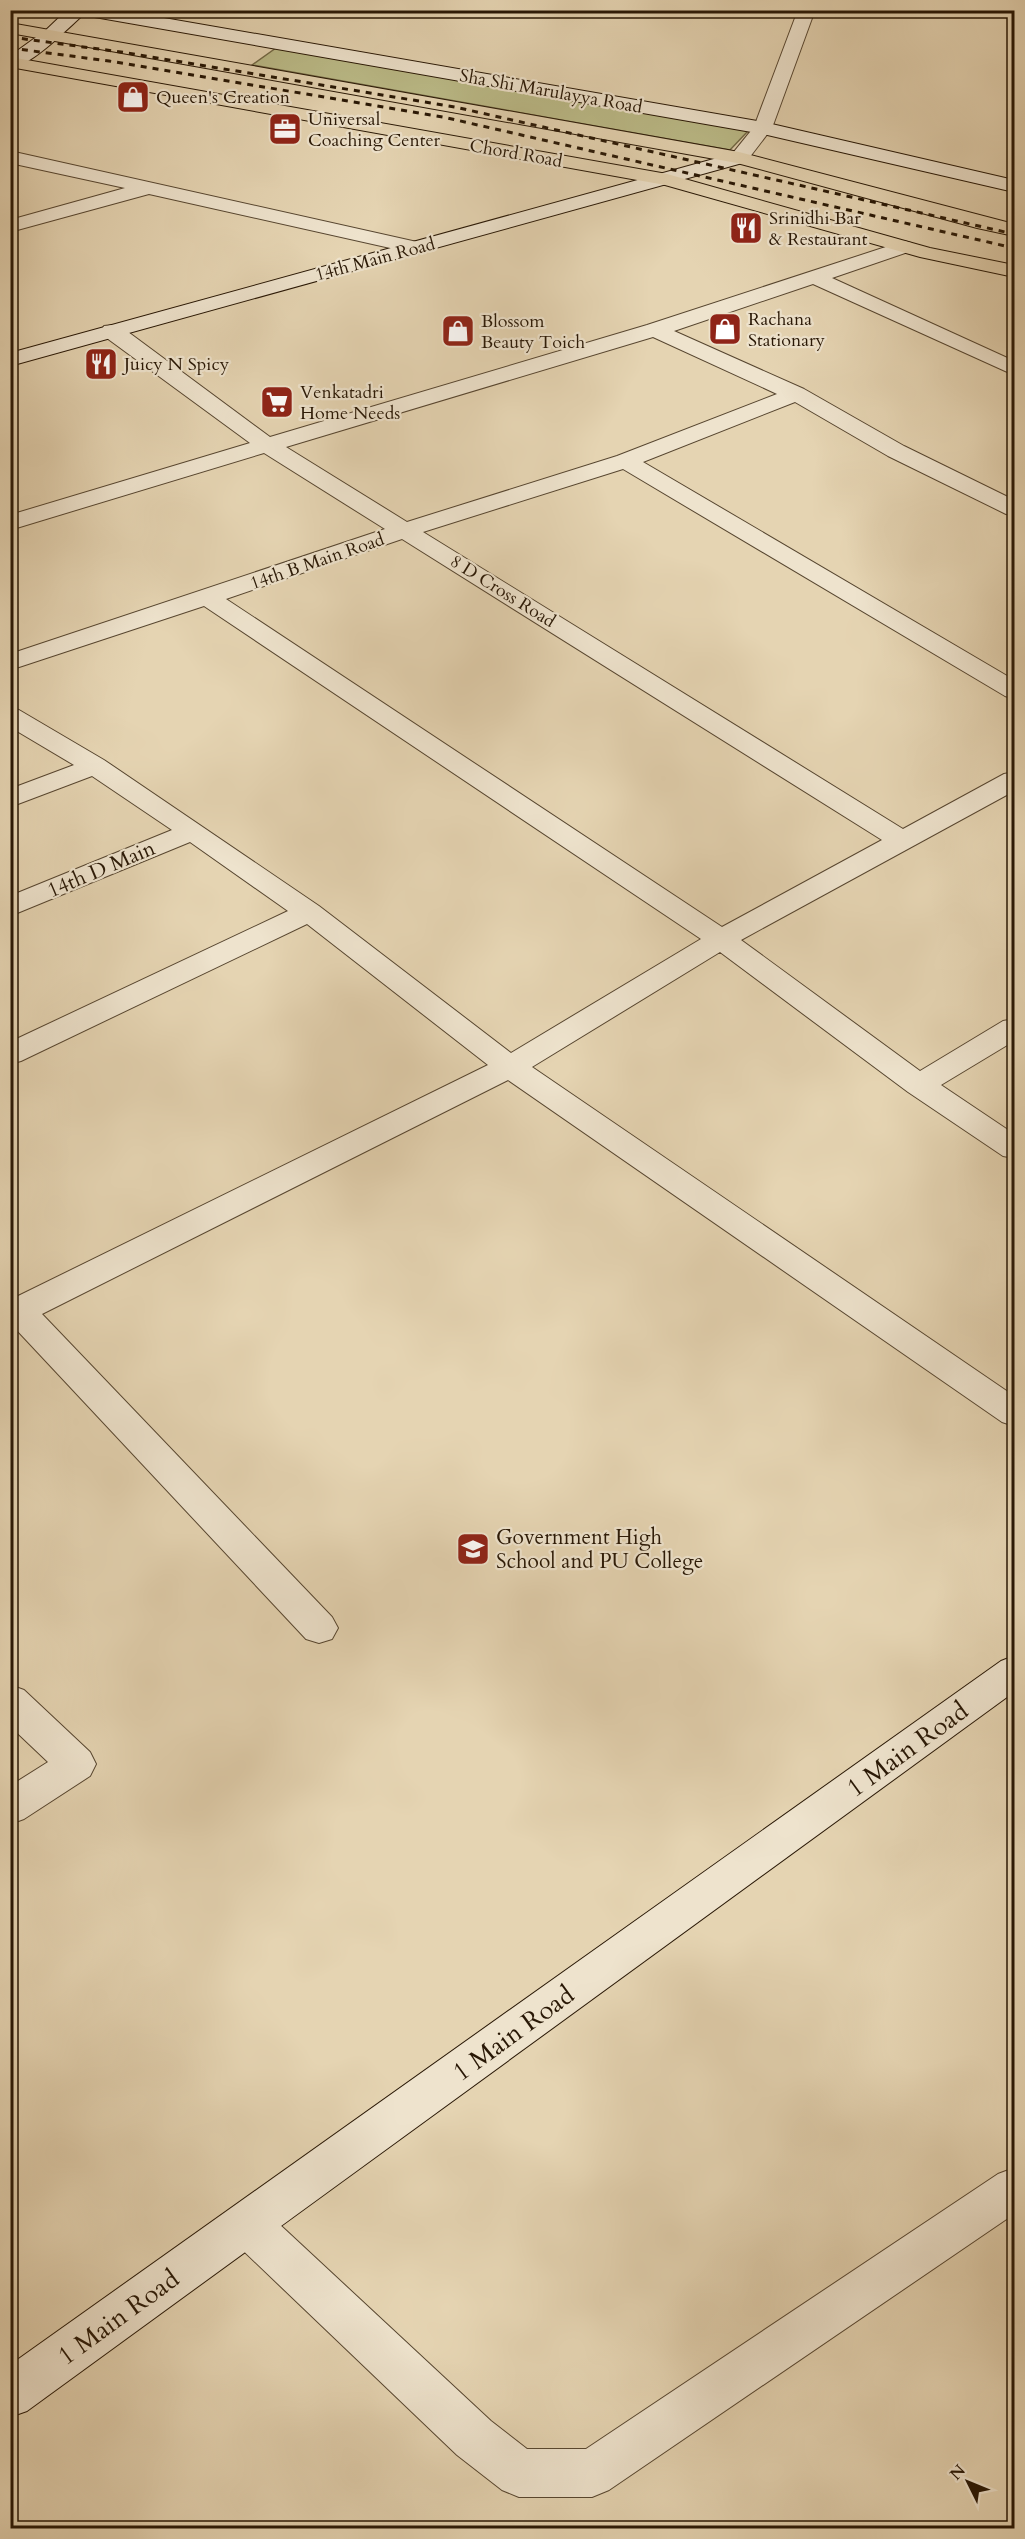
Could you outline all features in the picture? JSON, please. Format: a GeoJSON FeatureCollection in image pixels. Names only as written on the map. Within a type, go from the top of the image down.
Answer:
{"type":"FeatureCollection","features":[{"type":"Feature","properties":{"kind":"main road","name":"Chord Road"},"geometry":{"type":"LineString","coordinates":[[10,28],[740,158],[984,224],[1014,230]]}},
{"type":"Feature","properties":{"kind":"main road","name":"Chord Road"},"geometry":{"type":"LineString","coordinates":[[11,63],[667,180],[904,247],[1014,271]]}},
{"type":"Feature","properties":{"kind":"street"},"geometry":{"type":"LineString","coordinates":[[11,63],[52,34],[78,10]]}},
{"type":"Feature","properties":{"kind":"street","name":"Sha Shi Marulayya Road"},"geometry":{"type":"LineString","coordinates":[[85,10],[763,128],[1014,186]]}},
{"type":"Feature","properties":{"kind":"street"},"geometry":{"type":"LineString","coordinates":[[740,158],[763,128],[807,10]]}},
{"type":"Feature","properties":{"kind":"street"},"geometry":{"type":"LineString","coordinates":[[998,10],[1014,15]]}},
{"type":"Feature","properties":{"kind":"street"},"geometry":{"type":"LineString","coordinates":[[10,157],[417,248]]}},
{"type":"Feature","properties":{"kind":"street","name":"14th Main Road"},"geometry":{"type":"LineString","coordinates":[[10,360],[740,158]]}},
{"type":"Feature","properties":{"kind":"street"},"geometry":{"type":"LineString","coordinates":[[10,226],[149,188]]}},
{"type":"Feature","properties":{"kind":"street"},"geometry":{"type":"LineString","coordinates":[[10,524],[655,330],[904,247]]}},
{"type":"Feature","properties":{"kind":"street"},"geometry":{"type":"LineString","coordinates":[[816,278],[1014,369]]}},
{"type":"Feature","properties":{"kind":"street"},"geometry":{"type":"LineString","coordinates":[[655,330],[796,394],[896,451],[1014,509]]}},
{"type":"Feature","properties":{"kind":"street","name":"8 D Cross Road"},"geometry":{"type":"LineString","coordinates":[[112,331],[267,445],[901,840]]}},
{"type":"Feature","properties":{"kind":"street","name":"14th B Main Road"},"geometry":{"type":"LineString","coordinates":[[10,663],[406,530],[625,461],[796,394]]}},
{"type":"Feature","properties":{"kind":"street"},"geometry":{"type":"LineString","coordinates":[[625,461],[1014,691]]}},
{"type":"Feature","properties":{"kind":"street"},"geometry":{"type":"LineString","coordinates":[[208,598],[721,939],[919,1085],[1014,1148]]}},
{"type":"Feature","properties":{"kind":"street"},"geometry":{"type":"LineString","coordinates":[[10,716],[95,766],[309,912],[510,1067],[1014,1413]]}},
{"type":"Feature","properties":{"kind":"street"},"geometry":{"type":"LineString","coordinates":[[10,799],[95,766]]}},
{"type":"Feature","properties":{"kind":"street"},"geometry":{"type":"LineString","coordinates":[[319,1628],[15,1313],[510,1067],[721,939],[1014,780]]}},
{"type":"Feature","properties":{"kind":"street","name":"14th D Main"},"geometry":{"type":"LineString","coordinates":[[10,907],[192,831]]}},
{"type":"Feature","properties":{"kind":"street"},"geometry":{"type":"LineString","coordinates":[[10,1054],[309,912]]}},
{"type":"Feature","properties":{"kind":"street"},"geometry":{"type":"LineString","coordinates":[[919,1085],[1014,1028]]}},
{"type":"Feature","properties":{"kind":"street","name":"1 Main Road"},"geometry":{"type":"LineString","coordinates":[[10,2394],[1014,1671]]}},
{"type":"Feature","properties":{"kind":"street"},"geometry":{"type":"LineString","coordinates":[[10,1701],[76,1764],[10,1807]]}},
{"type":"Feature","properties":{"kind":"street"},"geometry":{"type":"LineString","coordinates":[[247,2224],[474,2438],[519,2473],[592,2473],[1014,2189]]}},
{"type":"Feature","properties":{"kind":"green space"},"geometry":{"type":"Polygon","coordinates":[[[276,48],[748,131],[730,150],[252,65],[276,48]]]}},
{"type":"Feature","properties":{"kind":"railway"},"geometry":{"type":"LineString","coordinates":[[10,37],[121,52],[455,107],[1014,234]]}},
{"type":"Feature","properties":{"kind":"railway"},"geometry":{"type":"LineString","coordinates":[[10,48],[109,61],[443,117],[1014,248]]}},
{"type":"Feature","properties":{"kind":"place","name":"Queen's Creation"},"geometry":{"type":"Point","coordinates":[133,97]}},
{"type":"Feature","properties":{"kind":"place","name":"Universal Coaching Center"},"geometry":{"type":"Point","coordinates":[285,129]}},
{"type":"Feature","properties":{"kind":"place","name":"Srinidhi Bar & Restaurant"},"geometry":{"type":"Point","coordinates":[746,228]}},
{"type":"Feature","properties":{"kind":"place","name":"Rachana Stationary"},"geometry":{"type":"Point","coordinates":[725,329]}},
{"type":"Feature","properties":{"kind":"place","name":"Blossom Beauty Toich"},"geometry":{"type":"Point","coordinates":[458,331]}},
{"type":"Feature","properties":{"kind":"place","name":"Juicy N Spicy"},"geometry":{"type":"Point","coordinates":[101,364]}},
{"type":"Feature","properties":{"kind":"place","name":"Venkatadri Home Needs"},"geometry":{"type":"Point","coordinates":[277,402]}},
{"type":"Feature","properties":{"kind":"place","name":"Government High School and PU College"},"geometry":{"type":"Point","coordinates":[473,1549]}}]}
